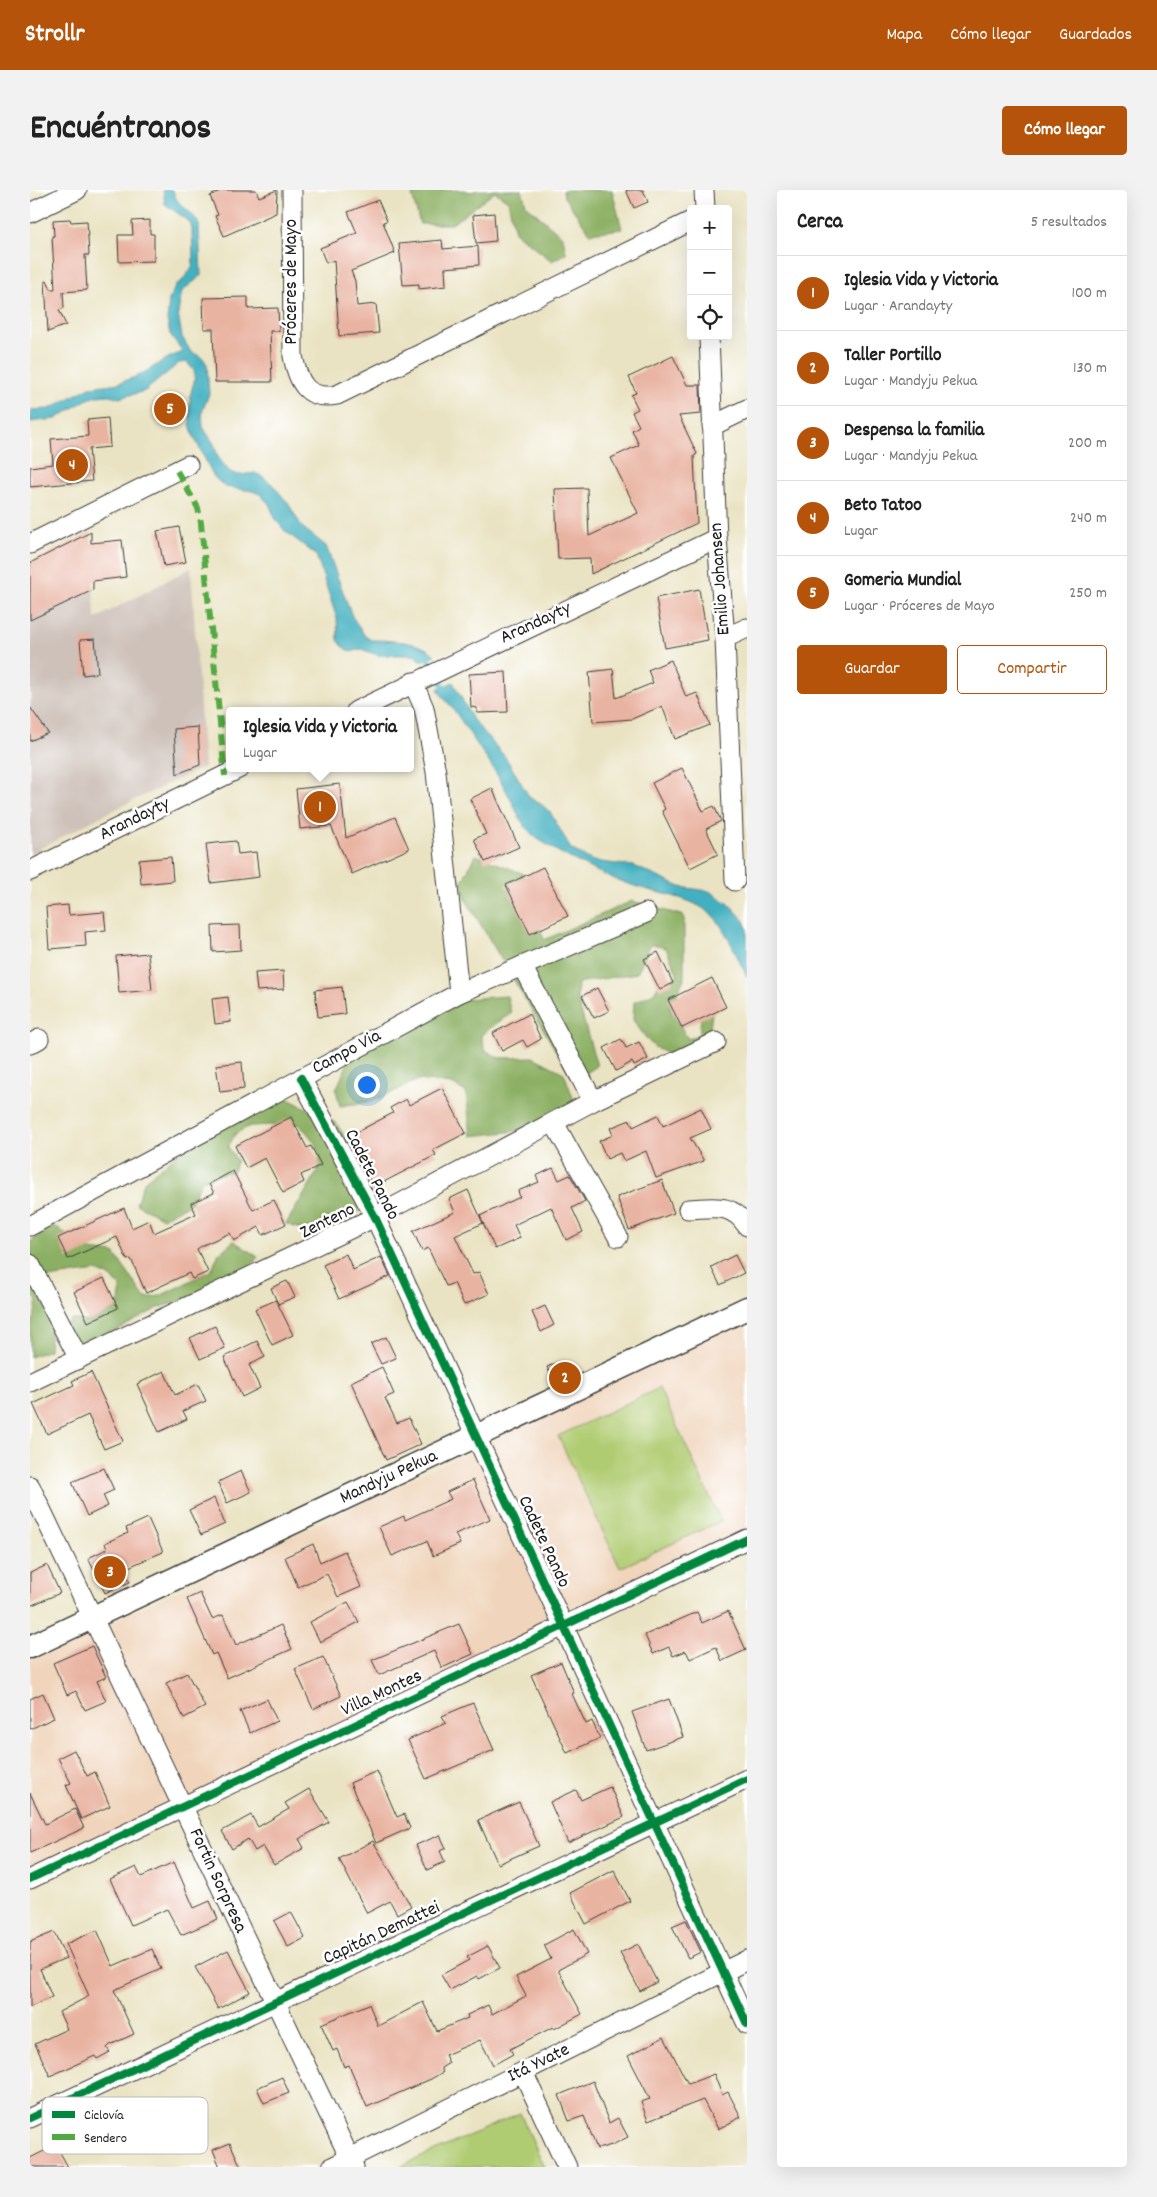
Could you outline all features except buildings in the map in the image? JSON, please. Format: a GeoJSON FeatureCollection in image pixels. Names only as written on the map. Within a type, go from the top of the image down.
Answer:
{"type":"FeatureCollection","features":[{"type":"Feature","properties":{"kind":"street"},"geometry":{"type":"LineString","coordinates":[[30,213],[77,190]]}},
{"type":"Feature","properties":{"kind":"street","name":"Próceres de Mayo"},"geometry":{"type":"LineString","coordinates":[[292,190],[293,356],[296,373],[305,387],[316,395],[325,398],[337,395],[687,223]]}},
{"type":"Feature","properties":{"kind":"street"},"geometry":{"type":"LineString","coordinates":[[704,190],[704,205]]}},
{"type":"Feature","properties":{"kind":"street","name":"Emilio Johansen"},"geometry":{"type":"LineString","coordinates":[[709,340],[717,538],[725,638],[735,881]]}},
{"type":"Feature","properties":{"kind":"street"},"geometry":{"type":"LineString","coordinates":[[712,426],[747,409]]}},
{"type":"Feature","properties":{"kind":"street"},"geometry":{"type":"LineString","coordinates":[[30,544],[188,465]]}},
{"type":"Feature","properties":{"kind":"street","name":"Arandayty"},"geometry":{"type":"LineString","coordinates":[[364,707],[717,538]]}},
{"type":"Feature","properties":{"kind":"street"},"geometry":{"type":"LineString","coordinates":[[725,638],[747,628]]}},
{"type":"Feature","properties":{"kind":"street"},"geometry":{"type":"LineString","coordinates":[[416,681],[424,708],[436,772],[459,993]]}},
{"type":"Feature","properties":{"kind":"street","name":"Arandayty"},"geometry":{"type":"LineString","coordinates":[[30,871],[232,772]]}},
{"type":"Feature","properties":{"kind":"street","name":"Campo Via"},"geometry":{"type":"LineString","coordinates":[[30,1226],[459,993],[646,913]]}},
{"type":"Feature","properties":{"kind":"street"},"geometry":{"type":"LineString","coordinates":[[522,966],[593,1101]]}},
{"type":"Feature","properties":{"kind":"street","name":"Zenteno"},"geometry":{"type":"LineString","coordinates":[[30,1382],[375,1217],[593,1101],[716,1042]]}},
{"type":"Feature","properties":{"kind":"street","name":"Cadete Pando"},"geometry":{"type":"LineString","coordinates":[[302,1078],[375,1217],[747,2024]]}},
{"type":"Feature","properties":{"kind":"street"},"geometry":{"type":"LineString","coordinates":[[554,1123],[618,1237]]}},
{"type":"Feature","properties":{"kind":"street"},"geometry":{"type":"LineString","coordinates":[[688,1209],[732,1210],[740,1216],[747,1226]]}},
{"type":"Feature","properties":{"kind":"street"},"geometry":{"type":"LineString","coordinates":[[30,1264],[79,1359]]}},
{"type":"Feature","properties":{"kind":"street","name":"Mandyju Pekua"},"geometry":{"type":"LineString","coordinates":[[30,1647],[747,1308]]}},
{"type":"Feature","properties":{"kind":"street","name":"Fortin Sorpresa"},"geometry":{"type":"LineString","coordinates":[[30,1486],[274,2003],[352,2163]]}},
{"type":"Feature","properties":{"kind":"street","name":"Villa Montes"},"geometry":{"type":"LineString","coordinates":[[30,1879],[747,1539]]}},
{"type":"Feature","properties":{"kind":"street","name":"Capitán Demattei"},"geometry":{"type":"LineString","coordinates":[[75,2097],[747,1779]]}},
{"type":"Feature","properties":{"kind":"street","name":"Itá Yvate"},"geometry":{"type":"LineString","coordinates":[[332,2167],[352,2163],[523,2072],[747,1960]]}},
{"type":"Feature","properties":{"kind":"street"},"geometry":{"type":"LineString","coordinates":[[523,2072],[568,2167]]}},
{"type":"Feature","properties":{"kind":"street","name":"Capitán Demattei"},"geometry":{"type":"LineString","coordinates":[[30,2118],[42,2112]]}},
{"type":"Feature","properties":{"kind":"shaded area"},"geometry":{"type":"Polygon","coordinates":[[[91,532],[95,619],[191,568],[204,767],[107,813],[30,854],[30,563],[91,532]]]}},
{"type":"Feature","properties":{"kind":"shaded area"},"geometry":{"type":"Polygon","coordinates":[[[747,1319],[747,1540],[30,1879],[30,1661],[747,1319]]]}},
{"type":"Feature","properties":{"kind":"green space"},"geometry":{"type":"Polygon","coordinates":[[[415,190],[464,190],[471,192],[478,190],[522,190],[526,205],[563,237],[566,253],[552,261],[515,232],[508,201],[495,192],[452,224],[420,224],[412,195],[415,190]]]}},
{"type":"Feature","properties":{"kind":"green space"},"geometry":{"type":"Polygon","coordinates":[[[563,190],[612,190],[622,229],[590,233],[564,197],[563,190]]]}},
{"type":"Feature","properties":{"kind":"green space"},"geometry":{"type":"Polygon","coordinates":[[[476,855],[522,873],[544,940],[632,901],[684,916],[684,979],[670,1009],[688,1039],[699,1034],[703,1001],[712,1014],[707,1049],[695,1057],[664,1052],[652,1045],[633,1020],[634,1002],[654,993],[658,986],[678,975],[666,948],[651,944],[637,973],[578,983],[577,998],[597,1066],[574,1081],[466,900],[461,883],[476,855]]]}},
{"type":"Feature","properties":{"kind":"green space"},"geometry":{"type":"Polygon","coordinates":[[[507,996],[511,1013],[481,1035],[485,1050],[499,1058],[533,1057],[564,1073],[576,1106],[572,1125],[471,1136],[466,1092],[452,1084],[418,1080],[374,1101],[340,1106],[336,1090],[350,1058],[452,1000],[507,996]]]}},
{"type":"Feature","properties":{"kind":"green space"},"geometry":{"type":"Polygon","coordinates":[[[276,1093],[336,1123],[347,1140],[363,1190],[361,1210],[349,1220],[300,1229],[286,1224],[311,1183],[320,1163],[320,1157],[314,1141],[298,1124],[250,1126],[236,1133],[228,1147],[237,1160],[233,1171],[202,1180],[191,1203],[163,1218],[136,1204],[145,1180],[215,1124],[276,1093]]]}},
{"type":"Feature","properties":{"kind":"green space"},"geometry":{"type":"Polygon","coordinates":[[[53,1226],[67,1234],[80,1249],[114,1253],[145,1298],[160,1296],[208,1272],[212,1269],[219,1253],[234,1241],[258,1257],[238,1280],[156,1309],[92,1344],[73,1344],[60,1332],[71,1319],[88,1322],[118,1308],[121,1288],[111,1277],[96,1271],[48,1278],[33,1271],[53,1301],[49,1350],[30,1357],[30,1322],[34,1320],[37,1300],[30,1294],[30,1242],[53,1226]]]}},
{"type":"Feature","properties":{"kind":"green space"},"geometry":{"type":"Polygon","coordinates":[[[659,1388],[721,1521],[620,1568],[558,1436],[659,1388]]]}},
{"type":"Feature","properties":{"kind":"green space"},"geometry":{"type":"Polygon","coordinates":[[[520,2113],[544,2167],[399,2167],[520,2113]]]}},
{"type":"Feature","properties":{"kind":"water"},"geometry":{"type":"Polygon","coordinates":[[[163,190],[173,190],[177,200],[193,215],[199,225],[201,276],[182,291],[178,313],[182,337],[191,352],[202,357],[207,364],[209,394],[202,412],[203,427],[214,444],[218,457],[230,472],[239,475],[255,473],[272,484],[288,503],[302,527],[326,546],[352,616],[365,636],[371,640],[414,644],[429,650],[435,655],[421,661],[414,655],[377,655],[361,649],[351,652],[344,648],[338,640],[337,619],[316,555],[285,531],[276,520],[269,504],[260,494],[225,487],[214,477],[193,435],[190,424],[190,396],[195,378],[194,371],[187,362],[179,363],[145,391],[119,398],[109,395],[96,396],[86,400],[56,419],[30,422],[30,410],[49,409],[90,387],[119,383],[140,375],[170,357],[183,352],[170,334],[167,320],[169,300],[176,285],[181,282],[193,266],[192,228],[190,222],[165,204],[163,190]]]}},
{"type":"Feature","properties":{"kind":"water"},"geometry":{"type":"Polygon","coordinates":[[[453,682],[473,720],[506,758],[530,798],[550,812],[571,849],[593,861],[634,866],[680,887],[709,891],[728,903],[743,919],[747,928],[747,977],[719,922],[698,905],[602,874],[561,853],[538,839],[528,830],[490,764],[438,689],[453,682]]]}},
{"type":"Feature","properties":{"kind":"waterway"},"geometry":{"type":"LineString","coordinates":[[423,653],[426,654],[446,692]]}},
{"type":"Feature","properties":{"kind":"marked path"},"geometry":{"type":"LineString","coordinates":[[177,471],[198,508],[201,523],[225,776]]}},
{"type":"Feature","properties":{"kind":"cycle path"},"geometry":{"type":"LineString","coordinates":[[301,1078],[375,1217],[747,2024]]}},
{"type":"Feature","properties":{"kind":"cycle path"},"geometry":{"type":"LineString","coordinates":[[30,1879],[747,1539]]}},
{"type":"Feature","properties":{"kind":"cycle path"},"geometry":{"type":"LineString","coordinates":[[74,2097],[747,1779]]}},
{"type":"Feature","properties":{"kind":"cycle path"},"geometry":{"type":"LineString","coordinates":[[30,2118],[42,2112]]}},
{"type":"Feature","properties":{"kind":"place","name":"Gomeria Mundial"},"geometry":{"type":"Point","coordinates":[170,409]}},
{"type":"Feature","properties":{"kind":"place","name":"Beto Tatoo"},"geometry":{"type":"Point","coordinates":[72,465]}},
{"type":"Feature","properties":{"kind":"place","name":"Iglesia Vida y Victoria"},"geometry":{"type":"Point","coordinates":[320,807]}},
{"type":"Feature","properties":{"kind":"place","name":"Taller Portillo"},"geometry":{"type":"Point","coordinates":[565,1378]}},
{"type":"Feature","properties":{"kind":"place","name":"Despensa la familia"},"geometry":{"type":"Point","coordinates":[110,1572]}}]}
